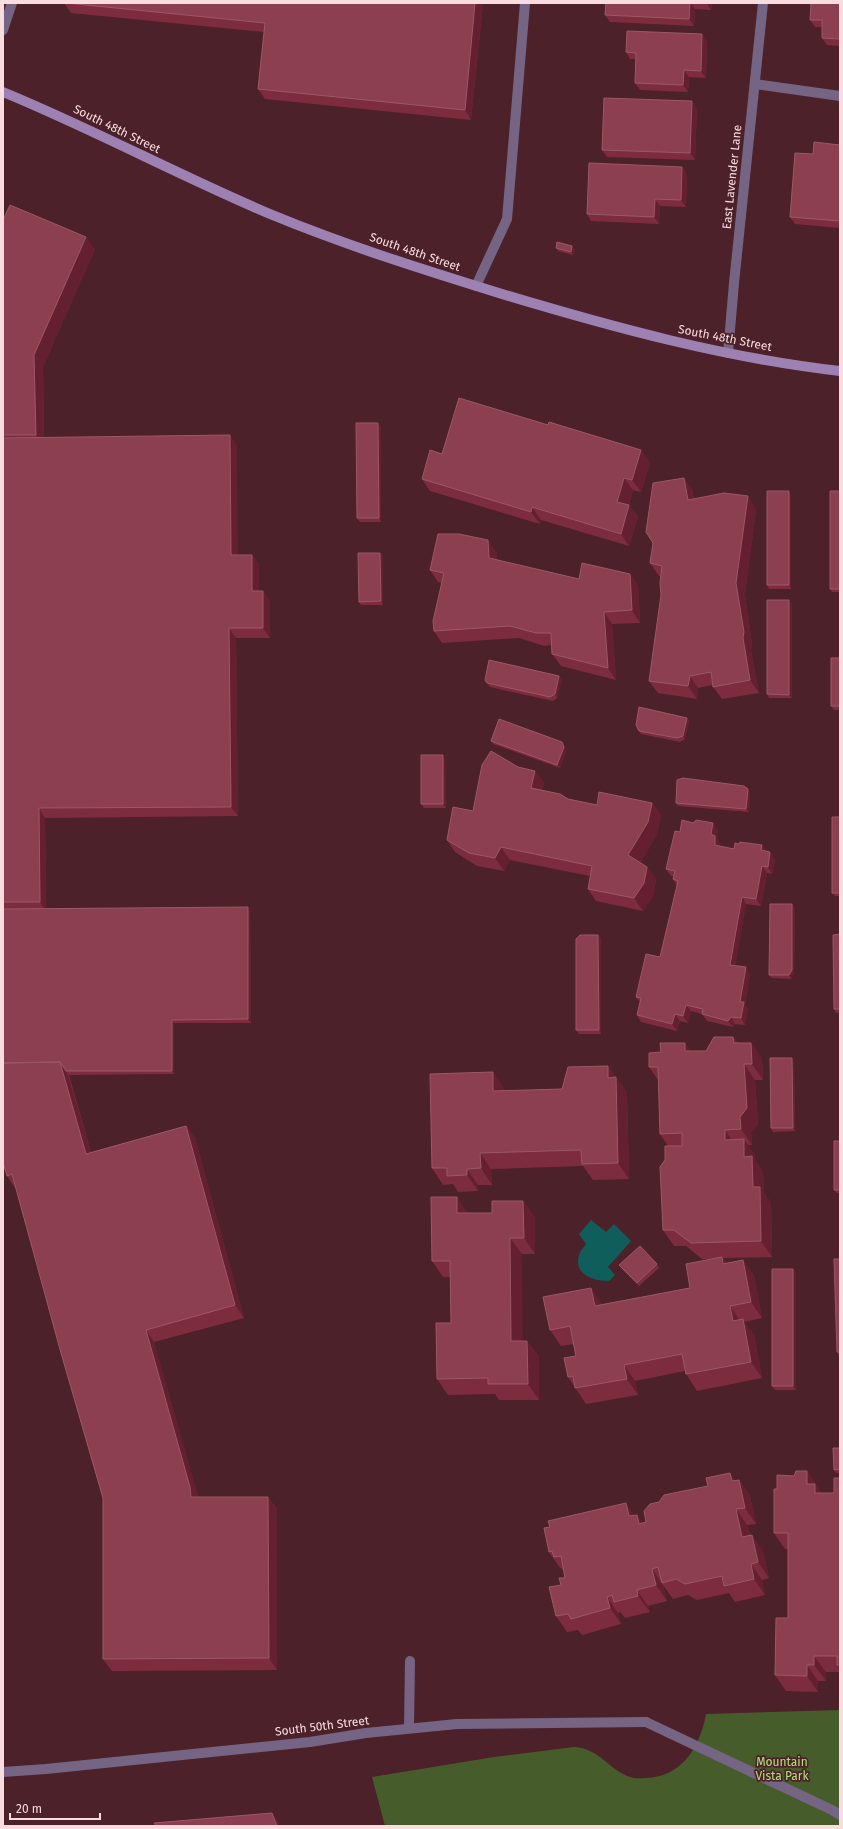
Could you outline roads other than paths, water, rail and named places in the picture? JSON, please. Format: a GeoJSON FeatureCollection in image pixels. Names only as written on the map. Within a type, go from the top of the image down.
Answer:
{"type":"FeatureCollection","features":[{"type":"Feature","properties":{"kind":"main road","name":"South 48th Street"},"geometry":{"type":"LineString","coordinates":[[3,92],[59,115],[200,183],[272,214],[330,237],[476,286],[675,342],[728,353],[840,370]]}},
{"type":"Feature","properties":{"kind":"street"},"geometry":{"type":"LineString","coordinates":[[3,30],[12,3]]}},
{"type":"Feature","properties":{"kind":"street"},"geometry":{"type":"LineString","coordinates":[[476,286],[506,219],[525,3]]}},
{"type":"Feature","properties":{"kind":"street","name":"East Lavender Lane"},"geometry":{"type":"LineString","coordinates":[[728,353],[763,3]]}},
{"type":"Feature","properties":{"kind":"street"},"geometry":{"type":"LineString","coordinates":[[755,84],[840,96]]}},
{"type":"Feature","properties":{"kind":"street"},"geometry":{"type":"LineString","coordinates":[[409,1728],[410,1661]]}},
{"type":"Feature","properties":{"kind":"street","name":"South 50th Street"},"geometry":{"type":"LineString","coordinates":[[3,1772],[310,1742],[409,1728],[457,1724],[646,1722],[840,1815]]}},
{"type":"Feature","properties":{"kind":"water"},"geometry":{"type":"Polygon","coordinates":[[[591,1220],[606,1232],[614,1224],[631,1241],[608,1267],[615,1275],[609,1281],[597,1280],[586,1276],[579,1268],[579,1255],[586,1244],[579,1234],[591,1220]]]}},
{"type":"Feature","properties":{"kind":"park label","name":"Mountain Vista Park"},"geometry":{"type":"Point","coordinates":[782,1769]}}]}
